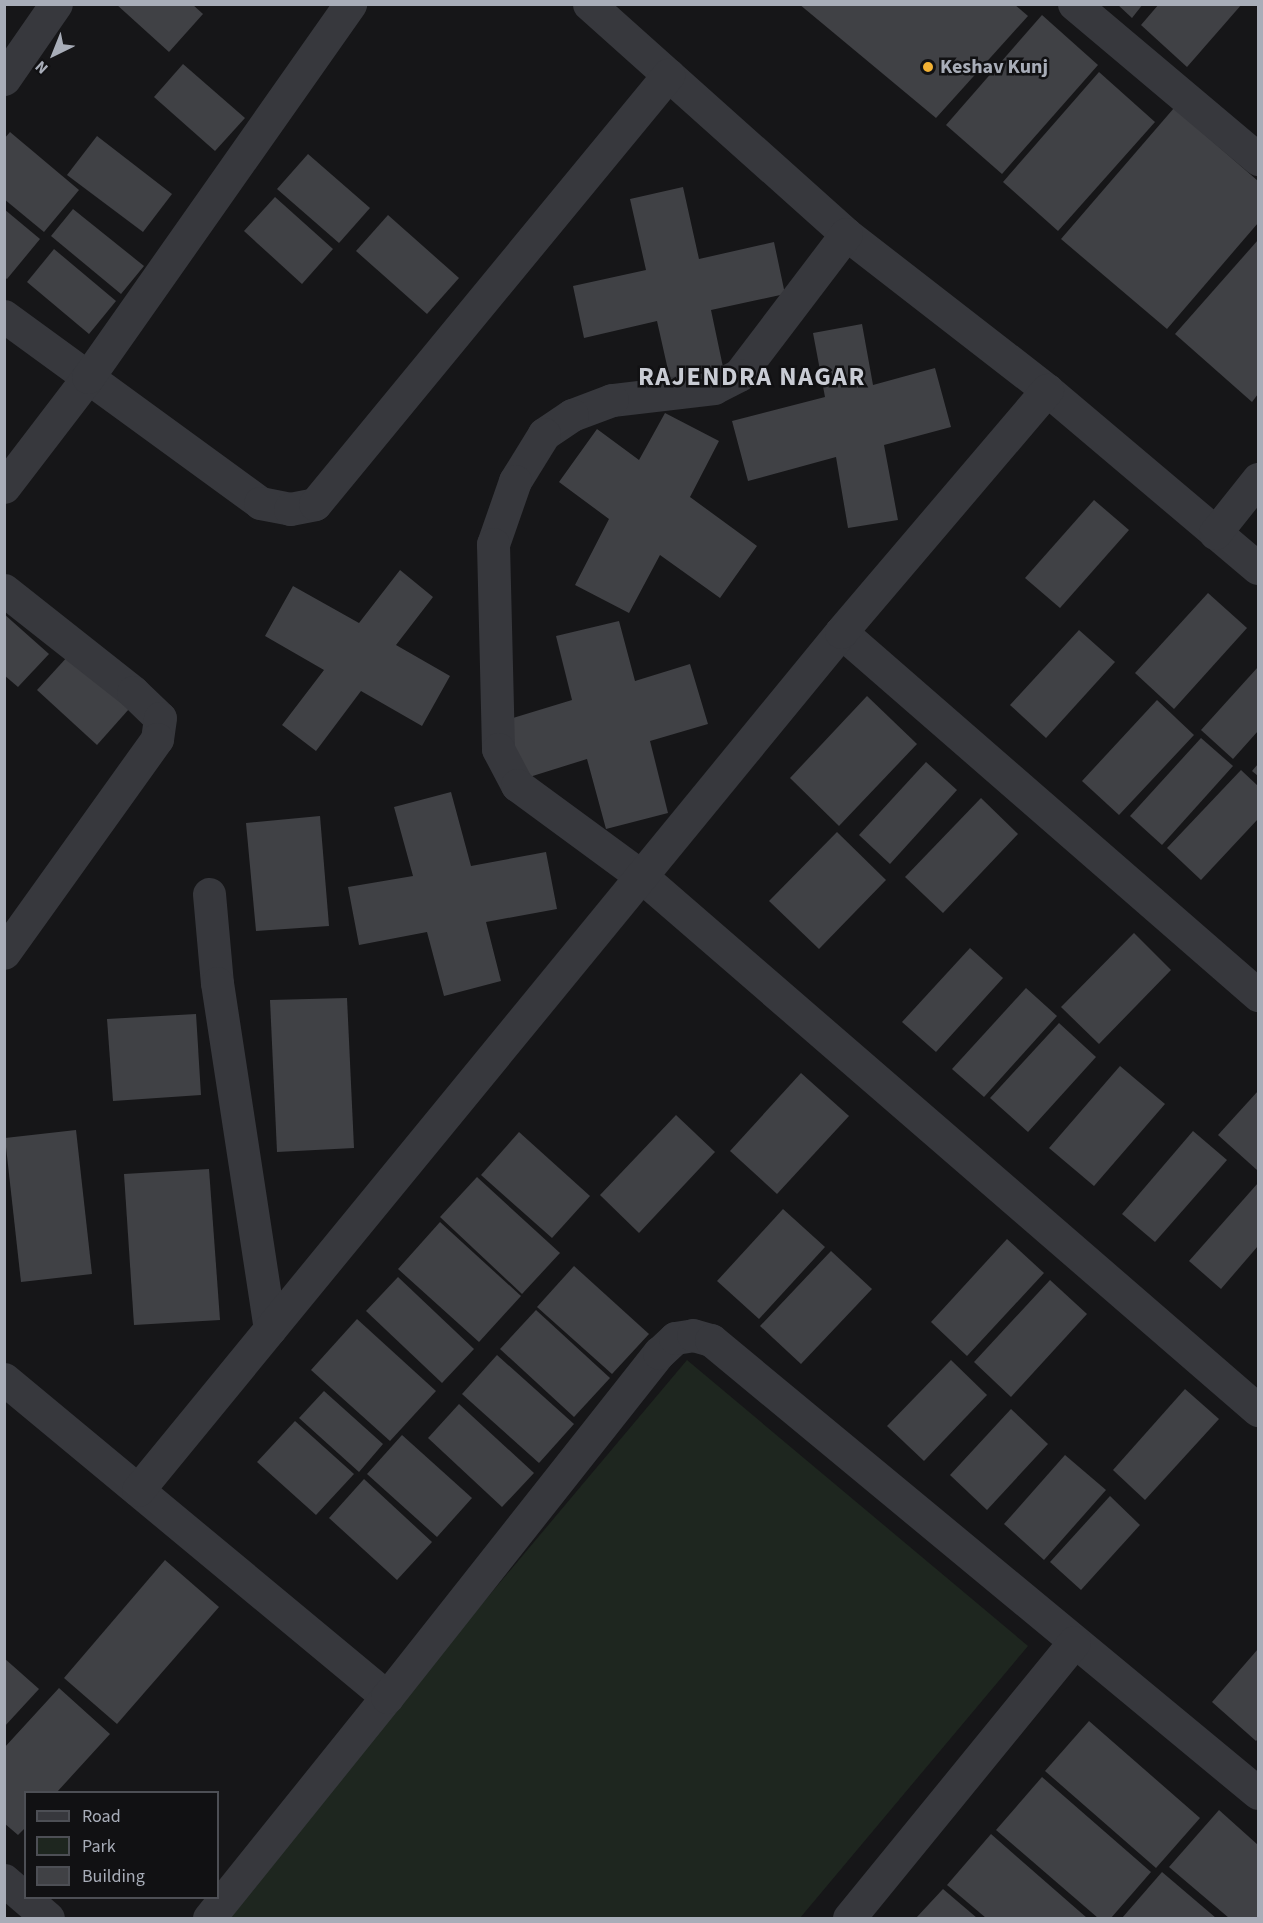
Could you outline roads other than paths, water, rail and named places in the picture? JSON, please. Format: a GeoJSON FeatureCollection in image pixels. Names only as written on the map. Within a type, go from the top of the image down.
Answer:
{"type":"FeatureCollection","features":[{"type":"Feature","properties":{"kind":"street"},"geometry":{"type":"LineString","coordinates":[[4,79],[56,4]]}},
{"type":"Feature","properties":{"kind":"street"},"geometry":{"type":"LineString","coordinates":[[4,487],[88,377],[350,4]]}},
{"type":"Feature","properties":{"kind":"street"},"geometry":{"type":"LineString","coordinates":[[589,4],[846,234],[1047,390],[1258,568]]}},
{"type":"Feature","properties":{"kind":"street"},"geometry":{"type":"LineString","coordinates":[[1074,4],[1258,159]]}},
{"type":"Feature","properties":{"kind":"street"},"geometry":{"type":"LineString","coordinates":[[4,316],[260,503],[290,509],[315,504],[668,75]]}},
{"type":"Feature","properties":{"kind":"street"},"geometry":{"type":"LineString","coordinates":[[846,234],[739,375],[714,388],[612,400],[572,415],[544,434],[515,481],[493,544],[498,749],[517,785],[641,876],[1258,1410]]}},
{"type":"Feature","properties":{"kind":"street"},"geometry":{"type":"LineString","coordinates":[[138,1490],[840,632],[1047,390]]}},
{"type":"Feature","properties":{"kind":"street"},"geometry":{"type":"LineString","coordinates":[[1215,533],[1258,479]]}},
{"type":"Feature","properties":{"kind":"street"},"geometry":{"type":"LineString","coordinates":[[4,590],[133,692],[160,718],[157,740],[4,953]]}},
{"type":"Feature","properties":{"kind":"street"},"geometry":{"type":"LineString","coordinates":[[840,632],[1258,995]]}},
{"type":"Feature","properties":{"kind":"street"},"geometry":{"type":"LineString","coordinates":[[208,894],[217,983],[270,1329]]}},
{"type":"Feature","properties":{"kind":"street"},"geometry":{"type":"LineString","coordinates":[[208,1918],[387,1698],[659,1353],[675,1338],[693,1335],[711,1340],[1258,1793]]}},
{"type":"Feature","properties":{"kind":"street"},"geometry":{"type":"LineString","coordinates":[[4,1379],[387,1698]]}},
{"type":"Feature","properties":{"kind":"street"},"geometry":{"type":"LineString","coordinates":[[849,1918],[1074,1642]]}},
{"type":"Feature","properties":{"kind":"street"},"geometry":{"type":"LineString","coordinates":[[4,1880],[24,1897]]}},
{"type":"Feature","properties":{"kind":"street"},"geometry":{"type":"LineString","coordinates":[[26,1899],[48,1918]]}},
{"type":"Feature","properties":{"kind":"place","name":"Keshav Kunj"},"geometry":{"type":"Point","coordinates":[928,67]}},
{"type":"Feature","properties":{"kind":"district","name":"RAJENDRA NAGAR"},"geometry":{"type":"Point","coordinates":[752,377]}}]}
